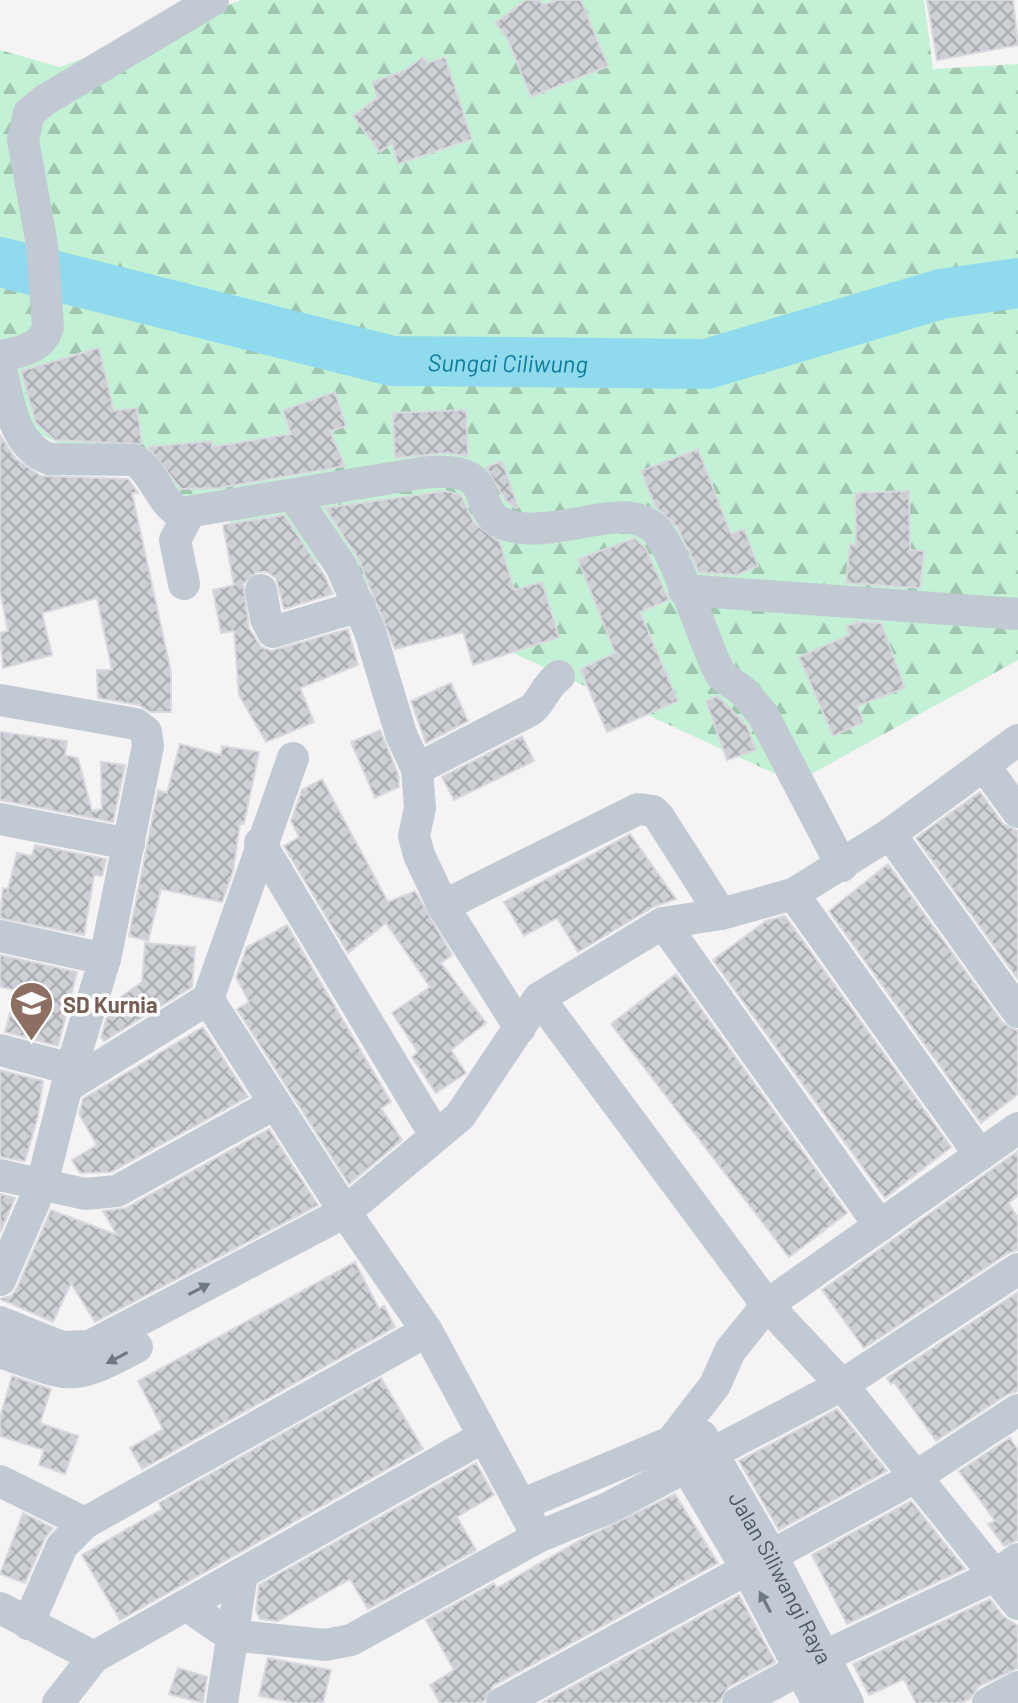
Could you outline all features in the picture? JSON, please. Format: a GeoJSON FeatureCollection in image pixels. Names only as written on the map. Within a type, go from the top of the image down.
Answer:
{"type":"FeatureCollection","features":[{"type":"Feature","properties":{"kind":"street"},"geometry":{"type":"LineString","coordinates":[[207,2],[35,107],[26,120],[23,140],[42,245],[48,327],[44,338],[4,354],[20,435],[37,455],[50,459],[134,460],[144,467],[172,508],[190,512],[421,473],[459,471],[471,475],[495,516],[509,526],[561,525],[620,516],[637,519],[654,528],[667,547],[721,675],[744,692],[763,715],[842,866]]}},
{"type":"Feature","properties":{"kind":"street"},"geometry":{"type":"LineString","coordinates":[[0,109],[23,140]]}},
{"type":"Feature","properties":{"kind":"street"},"geometry":{"type":"LineString","coordinates":[[293,495],[341,566],[360,606],[401,734],[417,769],[420,808],[414,836],[443,906],[520,1028]]}},
{"type":"Feature","properties":{"kind":"street"},"geometry":{"type":"LineString","coordinates":[[184,584],[175,540],[190,512]]}},
{"type":"Feature","properties":{"kind":"street"},"geometry":{"type":"LineString","coordinates":[[261,590],[266,619],[273,632],[360,606]]}},
{"type":"Feature","properties":{"kind":"street"},"geometry":{"type":"LineString","coordinates":[[684,590],[1018,614]]}},
{"type":"Feature","properties":{"kind":"street"},"geometry":{"type":"LineString","coordinates":[[417,769],[531,710],[559,676]]}},
{"type":"Feature","properties":{"kind":"street"},"geometry":{"type":"LineString","coordinates":[[0,700],[136,724],[146,732],[148,746],[105,959],[42,1184],[0,1280]]}},
{"type":"Feature","properties":{"kind":"street"},"geometry":{"type":"LineString","coordinates":[[0,1352],[70,1375],[84,1373],[352,1221],[435,1135],[469,1106],[539,998],[663,923],[721,914],[793,894],[890,834],[1018,740]]}},
{"type":"Feature","properties":{"kind":"street"},"geometry":{"type":"LineString","coordinates":[[70,1077],[208,999],[260,843],[293,758]]}},
{"type":"Feature","properties":{"kind":"street"},"geometry":{"type":"LineString","coordinates":[[985,767],[1018,812]]}},
{"type":"Feature","properties":{"kind":"street"},"geometry":{"type":"LineString","coordinates":[[443,906],[638,809],[645,809],[659,817],[721,914]]}},
{"type":"Feature","properties":{"kind":"street"},"geometry":{"type":"LineString","coordinates":[[0,819],[129,844]]}},
{"type":"Feature","properties":{"kind":"street"},"geometry":{"type":"LineString","coordinates":[[890,834],[1018,1012]]}},
{"type":"Feature","properties":{"kind":"street"},"geometry":{"type":"LineString","coordinates":[[260,843],[435,1135]]}},
{"type":"Feature","properties":{"kind":"street"},"geometry":{"type":"LineString","coordinates":[[793,894],[980,1155]]}},
{"type":"Feature","properties":{"kind":"street"},"geometry":{"type":"LineString","coordinates":[[663,923],[880,1226]]}},
{"type":"Feature","properties":{"kind":"street"},"geometry":{"type":"LineString","coordinates":[[0,936],[105,959]]}},
{"type":"Feature","properties":{"kind":"street"},"geometry":{"type":"LineString","coordinates":[[539,998],[767,1305],[842,1385],[917,1476],[1006,1567],[1018,1604]]}},
{"type":"Feature","properties":{"kind":"street"},"geometry":{"type":"LineString","coordinates":[[208,999],[274,1104],[427,1331],[538,1537]]}},
{"type":"Feature","properties":{"kind":"street"},"geometry":{"type":"LineString","coordinates":[[0,1050],[70,1077]]}},
{"type":"Feature","properties":{"kind":"street"},"geometry":{"type":"LineString","coordinates":[[0,1175],[85,1194],[117,1191],[274,1104]]}},
{"type":"Feature","properties":{"kind":"street"},"geometry":{"type":"LineString","coordinates":[[186,1605],[230,1635],[325,1645],[351,1640],[538,1537],[608,1508],[691,1445],[730,1351],[767,1305],[1018,1128]]}},
{"type":"Feature","properties":{"kind":"street"},"geometry":{"type":"LineString","coordinates":[[0,1322],[62,1347],[90,1346],[352,1221]]}},
{"type":"Feature","properties":{"kind":"street"},"geometry":{"type":"LineString","coordinates":[[521,1505],[691,1445],[842,1385],[1018,1269]]}},
{"type":"Feature","properties":{"kind":"street"},"geometry":{"type":"LineString","coordinates":[[28,1624],[62,1546],[85,1523],[427,1331]]}},
{"type":"Feature","properties":{"kind":"street"},"geometry":{"type":"LineString","coordinates":[[502,1703],[917,1476],[1018,1410]]}},
{"type":"Feature","properties":{"kind":"street"},"geometry":{"type":"LineString","coordinates":[[58,1703],[94,1657],[483,1437]]}},
{"type":"Feature","properties":{"kind":"street","name":"Jalan Siliwangi Raya"},"geometry":{"type":"LineString","coordinates":[[691,1445],[759,1561],[812,1664],[848,1703]]}},
{"type":"Feature","properties":{"kind":"street"},"geometry":{"type":"LineString","coordinates":[[0,1481],[85,1523]]}},
{"type":"Feature","properties":{"kind":"street"},"geometry":{"type":"LineString","coordinates":[[738,1703],[1006,1567]]}},
{"type":"Feature","properties":{"kind":"street"},"geometry":{"type":"LineString","coordinates":[[222,1703],[230,1635],[242,1574]]}},
{"type":"Feature","properties":{"kind":"street"},"geometry":{"type":"LineString","coordinates":[[0,1608],[94,1657]]}},
{"type":"Feature","properties":{"kind":"street","name":"Jalan Siliwangi Raya"},"geometry":{"type":"LineString","coordinates":[[812,1664],[818,1703]]}},
{"type":"Feature","properties":{"kind":"street"},"geometry":{"type":"LineString","coordinates":[[988,1703],[1018,1687]]}},
{"type":"Feature","properties":{"kind":"green space"},"geometry":{"type":"Polygon","coordinates":[[[242,0],[924,0],[933,69],[1018,64],[1018,660],[795,783],[0,416],[0,50],[60,67],[242,0]]]}},
{"type":"Feature","properties":{"kind":"building"},"geometry":{"type":"Polygon","coordinates":[[[526,0],[539,0],[543,5],[556,0],[581,0],[608,66],[531,97],[507,38],[495,23],[526,0]]]}},
{"type":"Feature","properties":{"kind":"building"},"geometry":{"type":"Polygon","coordinates":[[[927,0],[1013,0],[1018,45],[937,60],[927,0]]]}},
{"type":"Feature","properties":{"kind":"building"},"geometry":{"type":"Polygon","coordinates":[[[423,57],[428,63],[445,57],[472,139],[398,164],[392,143],[380,152],[353,116],[377,98],[372,82],[404,71],[423,57]]]}},
{"type":"Feature","properties":{"kind":"building"},"geometry":{"type":"Polygon","coordinates":[[[99,348],[114,411],[137,408],[142,444],[55,440],[36,423],[21,371],[99,348]]]}},
{"type":"Feature","properties":{"kind":"building"},"geometry":{"type":"Polygon","coordinates":[[[335,392],[346,426],[330,431],[345,466],[218,488],[181,489],[148,447],[212,441],[212,447],[291,434],[283,410],[335,392]]]}},
{"type":"Feature","properties":{"kind":"building"},"geometry":{"type":"Polygon","coordinates":[[[466,410],[468,456],[447,453],[395,458],[393,413],[466,410]]]}},
{"type":"Feature","properties":{"kind":"building"},"geometry":{"type":"Polygon","coordinates":[[[0,435],[15,458],[41,476],[128,479],[138,493],[132,493],[171,672],[171,712],[151,712],[139,705],[98,698],[97,670],[112,670],[97,598],[42,613],[52,655],[3,668],[0,633],[8,631],[0,591],[0,435]]]}},
{"type":"Feature","properties":{"kind":"building"},"geometry":{"type":"Polygon","coordinates":[[[698,449],[731,534],[744,529],[758,566],[737,575],[699,572],[677,527],[655,506],[641,471],[698,449]]]}},
{"type":"Feature","properties":{"kind":"building"},"geometry":{"type":"Polygon","coordinates":[[[502,461],[516,508],[505,500],[486,467],[502,461]]]}},
{"type":"Feature","properties":{"kind":"building"},"geometry":{"type":"Polygon","coordinates":[[[446,491],[461,495],[474,523],[500,542],[514,590],[542,582],[559,637],[473,665],[463,632],[395,649],[358,558],[325,508],[446,491]]]}},
{"type":"Feature","properties":{"kind":"building"},"geometry":{"type":"Polygon","coordinates":[[[909,491],[910,550],[924,551],[920,588],[846,583],[850,544],[856,545],[855,493],[909,491]]]}},
{"type":"Feature","properties":{"kind":"building"},"geometry":{"type":"Polygon","coordinates":[[[284,515],[333,594],[284,609],[276,578],[267,572],[257,572],[243,584],[249,628],[261,647],[271,651],[348,629],[358,665],[300,688],[314,722],[266,742],[239,695],[234,631],[221,633],[213,590],[234,585],[223,525],[284,515]]]}},
{"type":"Feature","properties":{"kind":"building"},"geometry":{"type":"Polygon","coordinates":[[[635,538],[646,549],[669,600],[640,612],[678,701],[607,732],[580,669],[615,653],[578,559],[635,538]]]}},
{"type":"Feature","properties":{"kind":"building"},"geometry":{"type":"Polygon","coordinates":[[[857,622],[881,623],[905,688],[857,706],[864,722],[833,736],[799,657],[849,635],[846,626],[857,622]]]}},
{"type":"Feature","properties":{"kind":"building"},"geometry":{"type":"Polygon","coordinates":[[[451,683],[468,721],[426,743],[411,701],[451,683]]]}},
{"type":"Feature","properties":{"kind":"building"},"geometry":{"type":"Polygon","coordinates":[[[718,696],[747,726],[756,750],[727,760],[706,701],[718,696]]]}},
{"type":"Feature","properties":{"kind":"building"},"geometry":{"type":"Polygon","coordinates":[[[380,730],[398,774],[399,787],[375,798],[351,742],[380,730]]]}},
{"type":"Feature","properties":{"kind":"building"},"geometry":{"type":"Polygon","coordinates":[[[0,732],[67,741],[65,755],[78,758],[92,811],[102,809],[101,762],[125,765],[113,822],[0,800],[0,732]]]}},
{"type":"Feature","properties":{"kind":"building"},"geometry":{"type":"Polygon","coordinates":[[[522,736],[534,761],[454,800],[442,777],[522,736]]]}},
{"type":"Feature","properties":{"kind":"building"},"geometry":{"type":"Polygon","coordinates":[[[180,744],[221,755],[222,746],[259,752],[244,824],[240,824],[233,871],[222,902],[161,889],[148,941],[129,936],[158,790],[167,793],[180,744]]]}},
{"type":"Feature","properties":{"kind":"building"},"geometry":{"type":"Polygon","coordinates":[[[322,779],[388,902],[415,891],[452,955],[441,963],[486,1023],[451,1050],[466,1073],[436,1093],[412,1057],[418,1052],[392,1013],[430,987],[386,923],[348,953],[284,846],[299,837],[291,821],[302,790],[322,779]]]}},
{"type":"Feature","properties":{"kind":"building"},"geometry":{"type":"Polygon","coordinates":[[[980,792],[1003,824],[1018,831],[1018,979],[916,838],[980,792]]]}},
{"type":"Feature","properties":{"kind":"building"},"geometry":{"type":"Polygon","coordinates":[[[630,834],[676,899],[653,907],[578,952],[557,918],[524,936],[504,902],[630,834]]]}},
{"type":"Feature","properties":{"kind":"building"},"geometry":{"type":"Polygon","coordinates":[[[35,845],[106,859],[102,876],[94,875],[84,935],[0,918],[3,888],[8,889],[17,853],[32,856],[35,845]]]}},
{"type":"Feature","properties":{"kind":"building"},"geometry":{"type":"Polygon","coordinates":[[[888,864],[1003,1023],[1018,1031],[1018,1094],[981,1123],[829,911],[888,864]]]}},
{"type":"Feature","properties":{"kind":"building"},"geometry":{"type":"Polygon","coordinates":[[[785,916],[951,1147],[885,1198],[713,960],[766,921],[785,916]]]}},
{"type":"Feature","properties":{"kind":"building"},"geometry":{"type":"Polygon","coordinates":[[[287,925],[391,1102],[381,1108],[402,1140],[349,1184],[237,1009],[249,1002],[236,977],[247,947],[287,925]]]}},
{"type":"Feature","properties":{"kind":"building"},"geometry":{"type":"Polygon","coordinates":[[[145,943],[195,947],[192,987],[104,1041],[101,1037],[111,1004],[142,982],[145,943]]]}},
{"type":"Feature","properties":{"kind":"building"},"geometry":{"type":"Polygon","coordinates":[[[0,955],[77,972],[58,1046],[5,1032],[16,990],[0,987],[0,955]]]}},
{"type":"Feature","properties":{"kind":"building"},"geometry":{"type":"Polygon","coordinates":[[[676,974],[847,1213],[789,1257],[611,1024],[676,974]]]}},
{"type":"Feature","properties":{"kind":"building"},"geometry":{"type":"Polygon","coordinates":[[[203,1027],[248,1097],[111,1172],[80,1173],[72,1160],[97,1145],[79,1114],[83,1099],[203,1027]]]}},
{"type":"Feature","properties":{"kind":"building"},"geometry":{"type":"Polygon","coordinates":[[[0,1070],[43,1081],[38,1116],[25,1161],[0,1157],[0,1070]]]}},
{"type":"Feature","properties":{"kind":"building"},"geometry":{"type":"Polygon","coordinates":[[[269,1129],[318,1205],[95,1322],[71,1283],[53,1322],[0,1299],[11,1296],[17,1288],[51,1210],[117,1235],[103,1211],[126,1208],[269,1129]]]}},
{"type":"Feature","properties":{"kind":"building"},"geometry":{"type":"Polygon","coordinates":[[[1018,1151],[1018,1196],[1008,1203],[1018,1217],[1018,1250],[1008,1253],[864,1348],[822,1290],[1018,1151]]]}},
{"type":"Feature","properties":{"kind":"building"},"geometry":{"type":"Polygon","coordinates":[[[0,1194],[15,1198],[0,1233],[0,1194]]]}},
{"type":"Feature","properties":{"kind":"building"},"geometry":{"type":"Polygon","coordinates":[[[355,1262],[379,1309],[384,1306],[395,1327],[142,1469],[130,1448],[163,1429],[138,1381],[355,1262]]]}},
{"type":"Feature","properties":{"kind":"building"},"geometry":{"type":"Polygon","coordinates":[[[1018,1292],[1018,1391],[1008,1394],[936,1441],[894,1382],[891,1384],[887,1378],[1018,1292]]]}},
{"type":"Feature","properties":{"kind":"building"},"geometry":{"type":"Polygon","coordinates":[[[12,1376],[51,1389],[40,1423],[78,1436],[65,1474],[39,1465],[44,1450],[0,1436],[0,1417],[12,1376]]]}},
{"type":"Feature","properties":{"kind":"building"},"geometry":{"type":"Polygon","coordinates":[[[381,1378],[423,1449],[120,1620],[82,1555],[162,1509],[159,1503],[381,1378]]]}},
{"type":"Feature","properties":{"kind":"building"},"geometry":{"type":"Polygon","coordinates":[[[837,1409],[887,1471],[779,1530],[739,1461],[837,1409]]]}},
{"type":"Feature","properties":{"kind":"building"},"geometry":{"type":"Polygon","coordinates":[[[1010,1438],[1018,1450],[1018,1540],[1004,1546],[988,1524],[995,1521],[959,1471],[1010,1438]]]}},
{"type":"Feature","properties":{"kind":"building"},"geometry":{"type":"Polygon","coordinates":[[[476,1463],[494,1495],[457,1517],[476,1550],[368,1609],[350,1579],[278,1621],[260,1619],[256,1610],[259,1585],[476,1463]]]}},
{"type":"Feature","properties":{"kind":"building"},"geometry":{"type":"Polygon","coordinates":[[[675,1494],[718,1563],[493,1686],[483,1703],[440,1703],[430,1685],[454,1670],[426,1620],[494,1583],[497,1588],[579,1541],[675,1494]]]}},
{"type":"Feature","properties":{"kind":"building"},"geometry":{"type":"Polygon","coordinates":[[[911,1501],[965,1569],[847,1624],[812,1555],[911,1501]]]}},
{"type":"Feature","properties":{"kind":"building"},"geometry":{"type":"Polygon","coordinates":[[[23,1513],[53,1528],[45,1538],[25,1583],[0,1574],[23,1513]]]}},
{"type":"Feature","properties":{"kind":"building"},"geometry":{"type":"Polygon","coordinates":[[[739,1595],[775,1662],[728,1687],[719,1703],[542,1703],[739,1595]]]}},
{"type":"Feature","properties":{"kind":"building"},"geometry":{"type":"Polygon","coordinates":[[[990,1599],[1003,1616],[1018,1626],[1018,1668],[979,1686],[970,1699],[961,1703],[916,1703],[904,1679],[869,1695],[853,1664],[990,1599]]]}},
{"type":"Feature","properties":{"kind":"building"},"geometry":{"type":"Polygon","coordinates":[[[268,1658],[331,1670],[323,1703],[294,1703],[259,1696],[268,1658]]]}},
{"type":"Feature","properties":{"kind":"building"},"geometry":{"type":"Polygon","coordinates":[[[178,1668],[207,1677],[203,1703],[169,1694],[178,1668]]]}},
{"type":"Feature","properties":{"kind":"waterway","name":"Sungai Ciliwung"},"geometry":{"type":"LineString","coordinates":[[0,262],[392,361],[707,364],[941,294],[1018,283]]}},
{"type":"Feature","properties":{"kind":"place","name":"SD Kurnia"},"geometry":{"type":"Point","coordinates":[32,1043]}}]}
